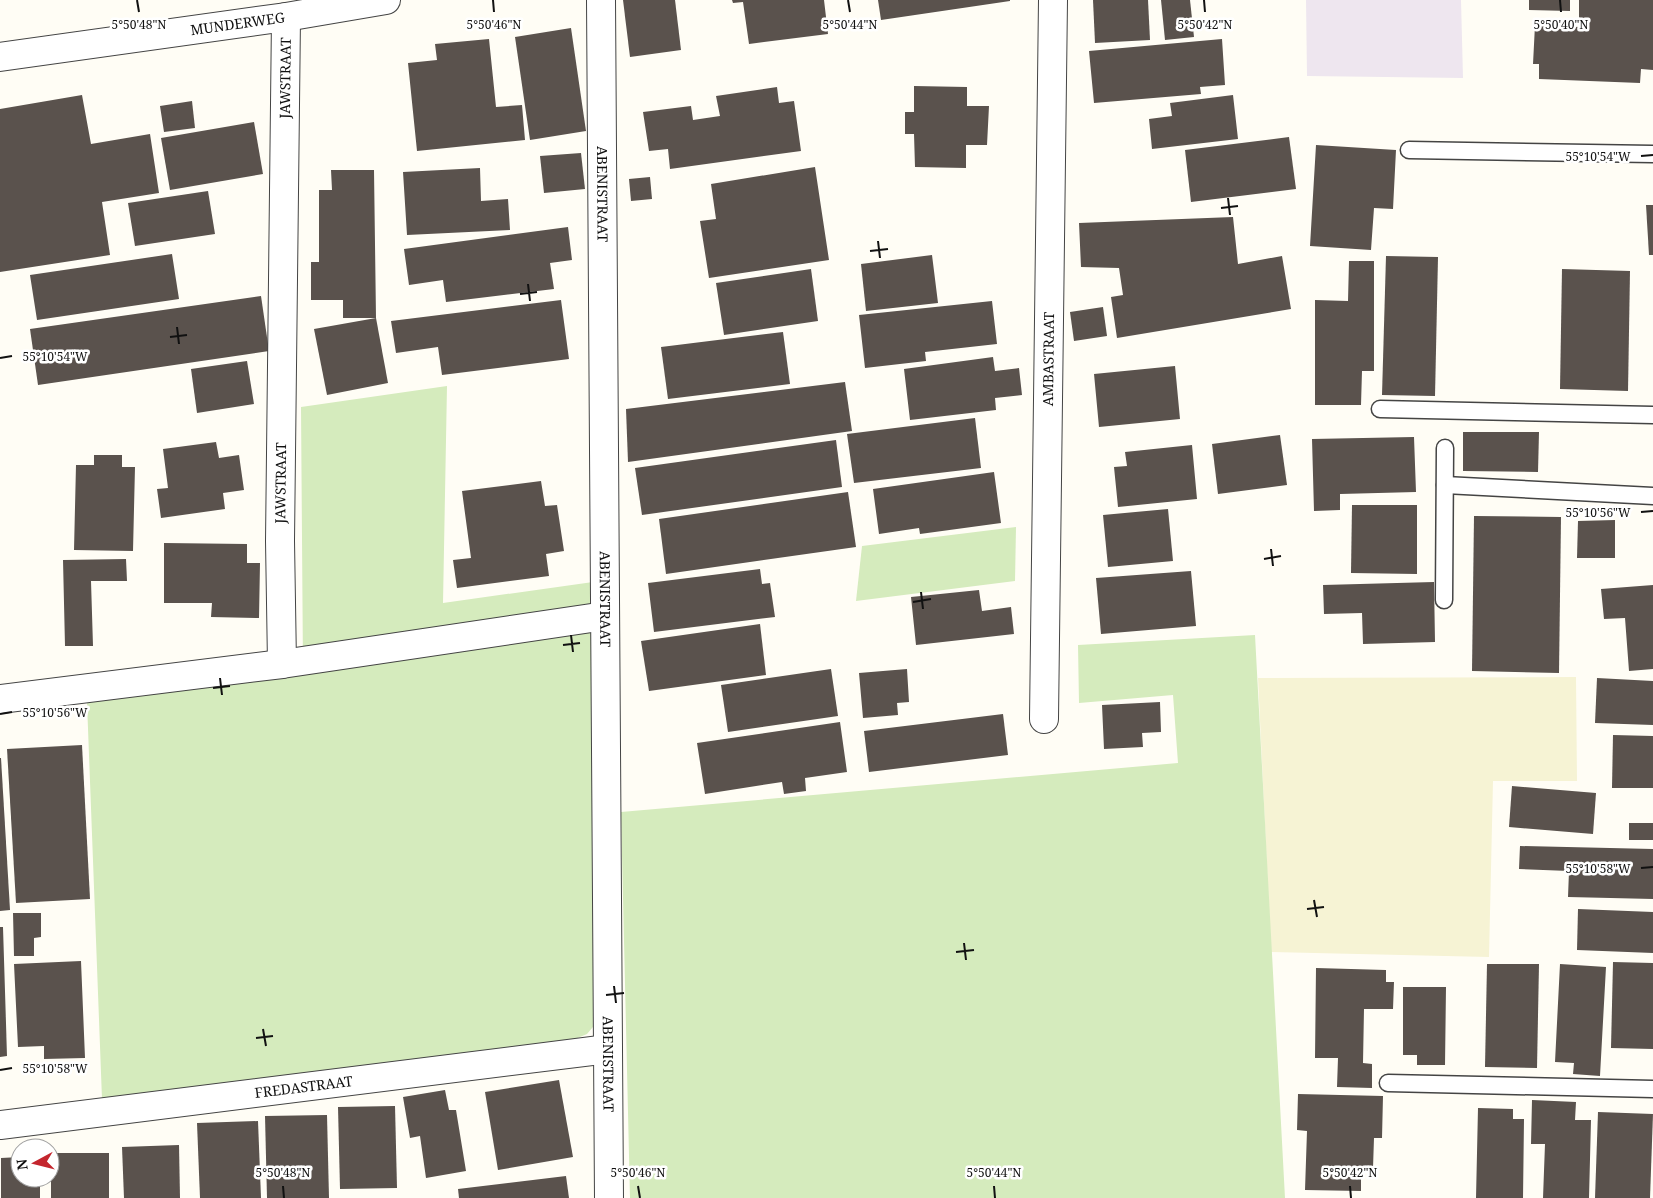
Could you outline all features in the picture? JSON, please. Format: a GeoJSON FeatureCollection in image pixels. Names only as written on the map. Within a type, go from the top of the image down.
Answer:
{"type":"FeatureCollection","features":[{"type":"Feature","properties":{"kind":"street","name":"MUNDERWEG"},"geometry":{"type":"LineString","coordinates":[[0,57],[286,17],[386,0]]}},
{"type":"Feature","properties":{"kind":"street","name":"ABENISTRAAT"},"geometry":{"type":"LineString","coordinates":[[601,0],[608,1198]]}},
{"type":"Feature","properties":{"kind":"street","name":"AMBASTRAAT"},"geometry":{"type":"LineString","coordinates":[[1044,719],[1053,0]]}},
{"type":"Feature","properties":{"kind":"street","name":"JAWSTRAAT"},"geometry":{"type":"LineString","coordinates":[[282,664],[280,532],[286,17]]}},
{"type":"Feature","properties":{"kind":"street"},"geometry":{"type":"LineString","coordinates":[[0,699],[282,664],[605,616]]}},
{"type":"Feature","properties":{"kind":"street","name":"FREDASTRAAT"},"geometry":{"type":"LineString","coordinates":[[0,1125],[608,1049]]}},
{"type":"Feature","properties":{"kind":"lane"},"geometry":{"type":"LineString","coordinates":[[1409,150],[1653,154]]}},
{"type":"Feature","properties":{"kind":"lane"},"geometry":{"type":"LineString","coordinates":[[1380,409],[1653,415]]}},
{"type":"Feature","properties":{"kind":"lane"},"geometry":{"type":"LineString","coordinates":[[1444,600],[1445,448]]}},
{"type":"Feature","properties":{"kind":"lane"},"geometry":{"type":"LineString","coordinates":[[1445,485],[1653,496]]}},
{"type":"Feature","properties":{"kind":"lane"},"geometry":{"type":"LineString","coordinates":[[1388,1083],[1653,1089]]}},
{"type":"Feature","properties":{"kind":"shaded area"},"geometry":{"type":"Polygon","coordinates":[[[1306,0],[1461,0],[1463,78],[1307,76],[1306,0]]]}},
{"type":"Feature","properties":{"kind":"shaded area"},"geometry":{"type":"Polygon","coordinates":[[[1576,677],[1577,781],[1493,781],[1489,957],[1271,952],[1258,678],[1576,677]]]}},
{"type":"Feature","properties":{"kind":"green space"},"geometry":{"type":"Polygon","coordinates":[[[447,386],[443,603],[593,582],[598,1021],[587,1034],[568,1042],[102,1099],[87,702],[303,669],[301,407],[447,386]]]}},
{"type":"Feature","properties":{"kind":"green space"},"geometry":{"type":"Polygon","coordinates":[[[1016,527],[1015,581],[856,601],[862,546],[1016,527]]]}},
{"type":"Feature","properties":{"kind":"green space"},"geometry":{"type":"Polygon","coordinates":[[[1255,635],[1285,1198],[630,1198],[621,812],[1178,763],[1173,695],[1079,703],[1078,645],[1255,635]]]}},
{"type":"Feature","properties":{"kind":"building"},"geometry":{"type":"Polygon","coordinates":[[[623,0],[675,0],[681,50],[630,57],[623,0]]]}},
{"type":"Feature","properties":{"kind":"building"},"geometry":{"type":"Polygon","coordinates":[[[732,0],[824,0],[828,34],[749,44],[743,2],[733,3],[732,0]]]}},
{"type":"Feature","properties":{"kind":"building"},"geometry":{"type":"Polygon","coordinates":[[[878,0],[1010,0],[1010,1],[881,20],[878,0]]]}},
{"type":"Feature","properties":{"kind":"building"},"geometry":{"type":"Polygon","coordinates":[[[1093,0],[1148,0],[1150,40],[1095,43],[1093,0]]]}},
{"type":"Feature","properties":{"kind":"building"},"geometry":{"type":"Polygon","coordinates":[[[1161,0],[1190,0],[1194,37],[1165,40],[1161,0]]]}},
{"type":"Feature","properties":{"kind":"building"},"geometry":{"type":"Polygon","coordinates":[[[1529,0],[1570,0],[1570,11],[1529,10],[1529,0]]]}},
{"type":"Feature","properties":{"kind":"building"},"geometry":{"type":"Polygon","coordinates":[[[1579,0],[1653,0],[1653,70],[1641,69],[1640,83],[1539,79],[1539,64],[1533,64],[1535,25],[1579,27],[1579,0]]]}},
{"type":"Feature","properties":{"kind":"building"},"geometry":{"type":"Polygon","coordinates":[[[571,28],[586,131],[530,140],[515,37],[571,28]]]}},
{"type":"Feature","properties":{"kind":"building"},"geometry":{"type":"Polygon","coordinates":[[[489,39],[496,107],[522,105],[525,140],[417,151],[408,63],[437,60],[435,44],[489,39]]]}},
{"type":"Feature","properties":{"kind":"building"},"geometry":{"type":"Polygon","coordinates":[[[1222,39],[1225,85],[1200,87],[1201,94],[1094,103],[1089,51],[1222,39]]]}},
{"type":"Feature","properties":{"kind":"building"},"geometry":{"type":"Polygon","coordinates":[[[914,86],[967,87],[967,106],[989,106],[987,145],[966,145],[966,168],[915,167],[914,134],[905,134],[905,112],[914,112],[914,86]]]}},
{"type":"Feature","properties":{"kind":"building"},"geometry":{"type":"Polygon","coordinates":[[[777,87],[779,103],[794,101],[801,151],[670,169],[668,149],[649,151],[643,112],[691,106],[693,120],[720,116],[716,96],[777,87]]]}},
{"type":"Feature","properties":{"kind":"building"},"geometry":{"type":"Polygon","coordinates":[[[82,95],[91,144],[150,134],[159,193],[102,202],[110,255],[0,272],[0,109],[82,95]]]}},
{"type":"Feature","properties":{"kind":"building"},"geometry":{"type":"Polygon","coordinates":[[[1233,95],[1238,139],[1152,149],[1149,119],[1172,116],[1170,103],[1233,95]]]}},
{"type":"Feature","properties":{"kind":"building"},"geometry":{"type":"Polygon","coordinates":[[[192,101],[195,128],[164,132],[160,106],[192,101]]]}},
{"type":"Feature","properties":{"kind":"building"},"geometry":{"type":"Polygon","coordinates":[[[254,122],[263,174],[170,190],[161,138],[254,122]]]}},
{"type":"Feature","properties":{"kind":"building"},"geometry":{"type":"Polygon","coordinates":[[[1289,137],[1296,189],[1191,202],[1185,150],[1289,137]]]}},
{"type":"Feature","properties":{"kind":"building"},"geometry":{"type":"Polygon","coordinates":[[[1316,145],[1396,150],[1393,209],[1374,208],[1371,250],[1310,246],[1316,145]]]}},
{"type":"Feature","properties":{"kind":"building"},"geometry":{"type":"Polygon","coordinates":[[[581,153],[585,189],[544,193],[540,156],[581,153]]]}},
{"type":"Feature","properties":{"kind":"building"},"geometry":{"type":"Polygon","coordinates":[[[815,167],[829,260],[709,278],[700,221],[716,219],[711,184],[815,167]]]}},
{"type":"Feature","properties":{"kind":"building"},"geometry":{"type":"Polygon","coordinates":[[[480,168],[481,201],[508,199],[510,230],[407,235],[403,172],[480,168]]]}},
{"type":"Feature","properties":{"kind":"building"},"geometry":{"type":"Polygon","coordinates":[[[331,170],[374,170],[376,318],[343,318],[343,300],[311,300],[311,262],[319,262],[319,190],[332,190],[331,170]]]}},
{"type":"Feature","properties":{"kind":"building"},"geometry":{"type":"Polygon","coordinates":[[[650,177],[652,199],[631,201],[629,179],[650,177]]]}},
{"type":"Feature","properties":{"kind":"building"},"geometry":{"type":"Polygon","coordinates":[[[208,191],[215,234],[135,246],[128,203],[208,191]]]}},
{"type":"Feature","properties":{"kind":"building"},"geometry":{"type":"Polygon","coordinates":[[[1646,205],[1653,205],[1653,255],[1649,255],[1646,205]]]}},
{"type":"Feature","properties":{"kind":"building"},"geometry":{"type":"Polygon","coordinates":[[[1233,217],[1238,264],[1282,256],[1291,309],[1117,338],[1111,297],[1123,295],[1119,268],[1081,267],[1079,223],[1233,217]]]}},
{"type":"Feature","properties":{"kind":"building"},"geometry":{"type":"Polygon","coordinates":[[[568,227],[572,260],[550,263],[554,289],[446,302],[443,280],[409,285],[404,249],[568,227]]]}},
{"type":"Feature","properties":{"kind":"building"},"geometry":{"type":"Polygon","coordinates":[[[172,254],[179,299],[37,320],[30,275],[172,254]]]}},
{"type":"Feature","properties":{"kind":"building"},"geometry":{"type":"Polygon","coordinates":[[[932,255],[938,303],[866,311],[861,264],[932,255]]]}},
{"type":"Feature","properties":{"kind":"building"},"geometry":{"type":"Polygon","coordinates":[[[1386,256],[1438,257],[1435,396],[1382,395],[1386,256]]]}},
{"type":"Feature","properties":{"kind":"building"},"geometry":{"type":"Polygon","coordinates":[[[1349,261],[1374,261],[1374,371],[1362,371],[1361,405],[1315,405],[1315,300],[1348,301],[1349,261]]]}},
{"type":"Feature","properties":{"kind":"building"},"geometry":{"type":"Polygon","coordinates":[[[811,269],[818,321],[724,335],[716,283],[811,269]]]}},
{"type":"Feature","properties":{"kind":"building"},"geometry":{"type":"Polygon","coordinates":[[[1562,269],[1630,271],[1628,391],[1560,389],[1562,269]]]}},
{"type":"Feature","properties":{"kind":"building"},"geometry":{"type":"Polygon","coordinates":[[[261,296],[269,351],[38,385],[30,329],[261,296]]]}},
{"type":"Feature","properties":{"kind":"building"},"geometry":{"type":"Polygon","coordinates":[[[561,300],[569,359],[442,375],[438,347],[396,353],[391,321],[561,300]]]}},
{"type":"Feature","properties":{"kind":"building"},"geometry":{"type":"Polygon","coordinates":[[[992,301],[997,344],[925,352],[926,361],[865,368],[859,315],[992,301]]]}},
{"type":"Feature","properties":{"kind":"building"},"geometry":{"type":"Polygon","coordinates":[[[1103,307],[1107,336],[1074,341],[1070,312],[1103,307]]]}},
{"type":"Feature","properties":{"kind":"building"},"geometry":{"type":"Polygon","coordinates":[[[376,318],[388,383],[327,395],[314,329],[376,318]]]}},
{"type":"Feature","properties":{"kind":"building"},"geometry":{"type":"Polygon","coordinates":[[[783,332],[790,384],[668,399],[661,347],[783,332]]]}},
{"type":"Feature","properties":{"kind":"building"},"geometry":{"type":"Polygon","coordinates":[[[993,357],[995,371],[1019,368],[1022,395],[995,398],[996,410],[910,420],[904,369],[993,357]]]}},
{"type":"Feature","properties":{"kind":"building"},"geometry":{"type":"Polygon","coordinates":[[[247,361],[254,404],[197,413],[191,369],[247,361]]]}},
{"type":"Feature","properties":{"kind":"building"},"geometry":{"type":"Polygon","coordinates":[[[1175,366],[1180,419],[1099,427],[1094,374],[1175,366]]]}},
{"type":"Feature","properties":{"kind":"building"},"geometry":{"type":"Polygon","coordinates":[[[845,382],[852,431],[628,462],[626,409],[845,382]]]}},
{"type":"Feature","properties":{"kind":"building"},"geometry":{"type":"Polygon","coordinates":[[[975,418],[981,468],[854,483],[847,434],[975,418]]]}},
{"type":"Feature","properties":{"kind":"building"},"geometry":{"type":"Polygon","coordinates":[[[1463,432],[1539,432],[1538,472],[1463,471],[1463,432]]]}},
{"type":"Feature","properties":{"kind":"building"},"geometry":{"type":"Polygon","coordinates":[[[1280,435],[1287,485],[1218,494],[1212,444],[1280,435]]]}},
{"type":"Feature","properties":{"kind":"building"},"geometry":{"type":"Polygon","coordinates":[[[1414,437],[1416,492],[1340,494],[1340,510],[1314,511],[1312,439],[1414,437]]]}},
{"type":"Feature","properties":{"kind":"building"},"geometry":{"type":"Polygon","coordinates":[[[836,440],[842,487],[642,515],[635,468],[836,440]]]}},
{"type":"Feature","properties":{"kind":"building"},"geometry":{"type":"Polygon","coordinates":[[[216,442],[219,458],[239,455],[244,490],[223,493],[225,509],[161,518],[157,489],[168,488],[163,449],[216,442]]]}},
{"type":"Feature","properties":{"kind":"building"},"geometry":{"type":"Polygon","coordinates":[[[1192,445],[1197,499],[1118,507],[1114,467],[1127,466],[1125,452],[1192,445]]]}},
{"type":"Feature","properties":{"kind":"building"},"geometry":{"type":"Polygon","coordinates":[[[94,455],[122,455],[122,467],[135,467],[133,551],[74,550],[76,465],[94,465],[94,455]]]}},
{"type":"Feature","properties":{"kind":"building"},"geometry":{"type":"Polygon","coordinates":[[[994,472],[1001,523],[920,534],[919,528],[879,534],[873,489],[994,472]]]}},
{"type":"Feature","properties":{"kind":"building"},"geometry":{"type":"Polygon","coordinates":[[[541,481],[545,506],[557,505],[564,551],[546,554],[549,576],[457,588],[453,560],[471,558],[462,491],[541,481]]]}},
{"type":"Feature","properties":{"kind":"building"},"geometry":{"type":"Polygon","coordinates":[[[848,492],[856,547],[666,574],[659,519],[848,492]]]}},
{"type":"Feature","properties":{"kind":"building"},"geometry":{"type":"Polygon","coordinates":[[[1352,505],[1417,505],[1417,574],[1351,573],[1352,505]]]}},
{"type":"Feature","properties":{"kind":"building"},"geometry":{"type":"Polygon","coordinates":[[[1168,509],[1173,561],[1108,567],[1103,515],[1168,509]]]}},
{"type":"Feature","properties":{"kind":"building"},"geometry":{"type":"Polygon","coordinates":[[[1474,516],[1561,517],[1559,673],[1472,671],[1474,516]]]}},
{"type":"Feature","properties":{"kind":"building"},"geometry":{"type":"Polygon","coordinates":[[[1615,520],[1615,558],[1577,558],[1578,521],[1615,520]]]}},
{"type":"Feature","properties":{"kind":"building"},"geometry":{"type":"Polygon","coordinates":[[[164,543],[247,544],[247,563],[260,563],[259,618],[211,617],[212,603],[164,603],[164,543]]]}},
{"type":"Feature","properties":{"kind":"building"},"geometry":{"type":"Polygon","coordinates":[[[126,559],[127,581],[91,581],[93,646],[65,646],[63,560],[126,559]]]}},
{"type":"Feature","properties":{"kind":"building"},"geometry":{"type":"Polygon","coordinates":[[[760,569],[762,584],[770,583],[775,617],[654,632],[648,583],[760,569]]]}},
{"type":"Feature","properties":{"kind":"building"},"geometry":{"type":"Polygon","coordinates":[[[1191,571],[1196,626],[1101,634],[1096,578],[1191,571]]]}},
{"type":"Feature","properties":{"kind":"building"},"geometry":{"type":"Polygon","coordinates":[[[1434,582],[1435,642],[1363,644],[1362,613],[1324,614],[1323,585],[1434,582]]]}},
{"type":"Feature","properties":{"kind":"building"},"geometry":{"type":"Polygon","coordinates":[[[1653,585],[1653,669],[1629,671],[1625,618],[1604,619],[1601,589],[1653,585]]]}},
{"type":"Feature","properties":{"kind":"building"},"geometry":{"type":"Polygon","coordinates":[[[979,590],[982,611],[1011,607],[1014,634],[916,645],[911,597],[979,590]]]}},
{"type":"Feature","properties":{"kind":"building"},"geometry":{"type":"Polygon","coordinates":[[[760,624],[766,675],[649,691],[641,641],[760,624]]]}},
{"type":"Feature","properties":{"kind":"building"},"geometry":{"type":"Polygon","coordinates":[[[831,669],[838,716],[728,732],[721,685],[831,669]]]}},
{"type":"Feature","properties":{"kind":"building"},"geometry":{"type":"Polygon","coordinates":[[[907,669],[909,702],[897,703],[898,715],[863,718],[859,673],[907,669]]]}},
{"type":"Feature","properties":{"kind":"building"},"geometry":{"type":"Polygon","coordinates":[[[1597,678],[1653,681],[1653,725],[1595,723],[1597,678]]]}},
{"type":"Feature","properties":{"kind":"building"},"geometry":{"type":"Polygon","coordinates":[[[1160,702],[1161,732],[1142,733],[1143,747],[1104,749],[1102,705],[1160,702]]]}},
{"type":"Feature","properties":{"kind":"building"},"geometry":{"type":"Polygon","coordinates":[[[1003,714],[1008,755],[869,772],[864,731],[1003,714]]]}},
{"type":"Feature","properties":{"kind":"building"},"geometry":{"type":"Polygon","coordinates":[[[840,722],[847,772],[805,778],[806,791],[784,794],[782,782],[705,794],[697,743],[840,722]]]}},
{"type":"Feature","properties":{"kind":"building"},"geometry":{"type":"Polygon","coordinates":[[[1613,735],[1653,736],[1653,788],[1612,788],[1613,735]]]}},
{"type":"Feature","properties":{"kind":"building"},"geometry":{"type":"Polygon","coordinates":[[[82,745],[90,899],[16,903],[7,749],[82,745]]]}},
{"type":"Feature","properties":{"kind":"building"},"geometry":{"type":"Polygon","coordinates":[[[0,758],[10,910],[0,911],[0,758]]]}},
{"type":"Feature","properties":{"kind":"building"},"geometry":{"type":"Polygon","coordinates":[[[1512,786],[1596,793],[1593,834],[1509,827],[1512,786]]]}},
{"type":"Feature","properties":{"kind":"building"},"geometry":{"type":"Polygon","coordinates":[[[1629,823],[1653,823],[1653,840],[1629,840],[1629,823]]]}},
{"type":"Feature","properties":{"kind":"building"},"geometry":{"type":"Polygon","coordinates":[[[1520,846],[1653,849],[1653,899],[1568,897],[1569,871],[1519,869],[1520,846]]]}},
{"type":"Feature","properties":{"kind":"building"},"geometry":{"type":"Polygon","coordinates":[[[1578,909],[1653,912],[1653,953],[1577,950],[1578,909]]]}},
{"type":"Feature","properties":{"kind":"building"},"geometry":{"type":"Polygon","coordinates":[[[13,913],[41,913],[41,937],[34,938],[34,956],[14,956],[13,913]]]}},
{"type":"Feature","properties":{"kind":"building"},"geometry":{"type":"Polygon","coordinates":[[[0,927],[3,927],[7,1056],[0,1057],[0,927]]]}},
{"type":"Feature","properties":{"kind":"building"},"geometry":{"type":"Polygon","coordinates":[[[81,961],[85,1058],[44,1059],[44,1046],[18,1047],[14,964],[81,961]]]}},
{"type":"Feature","properties":{"kind":"building"},"geometry":{"type":"Polygon","coordinates":[[[1613,962],[1653,963],[1653,1049],[1611,1048],[1613,962]]]}},
{"type":"Feature","properties":{"kind":"building"},"geometry":{"type":"Polygon","coordinates":[[[1487,964],[1539,964],[1537,1068],[1485,1067],[1487,964]]]}},
{"type":"Feature","properties":{"kind":"building"},"geometry":{"type":"Polygon","coordinates":[[[1560,964],[1606,967],[1600,1076],[1573,1074],[1574,1063],[1555,1062],[1560,964]]]}},
{"type":"Feature","properties":{"kind":"building"},"geometry":{"type":"Polygon","coordinates":[[[1316,968],[1386,970],[1386,982],[1394,982],[1393,1009],[1364,1009],[1363,1063],[1372,1064],[1372,1088],[1337,1087],[1338,1058],[1315,1058],[1316,968]]]}},
{"type":"Feature","properties":{"kind":"building"},"geometry":{"type":"Polygon","coordinates":[[[1403,987],[1446,987],[1445,1065],[1417,1065],[1417,1055],[1403,1055],[1403,987]]]}},
{"type":"Feature","properties":{"kind":"building"},"geometry":{"type":"Polygon","coordinates":[[[559,1080],[573,1157],[498,1170],[485,1092],[559,1080]]]}},
{"type":"Feature","properties":{"kind":"building"},"geometry":{"type":"Polygon","coordinates":[[[445,1090],[449,1110],[456,1110],[466,1171],[426,1178],[420,1136],[410,1138],[403,1097],[445,1090]]]}},
{"type":"Feature","properties":{"kind":"building"},"geometry":{"type":"Polygon","coordinates":[[[1298,1094],[1383,1096],[1382,1138],[1374,1138],[1373,1168],[1361,1167],[1361,1191],[1305,1190],[1307,1131],[1297,1130],[1298,1094]]]}},
{"type":"Feature","properties":{"kind":"building"},"geometry":{"type":"Polygon","coordinates":[[[1532,1100],[1576,1102],[1575,1120],[1591,1120],[1589,1198],[1543,1198],[1545,1144],[1531,1144],[1532,1100]]]}},
{"type":"Feature","properties":{"kind":"building"},"geometry":{"type":"Polygon","coordinates":[[[395,1106],[397,1188],[340,1189],[338,1107],[395,1106]]]}},
{"type":"Feature","properties":{"kind":"building"},"geometry":{"type":"Polygon","coordinates":[[[1478,1108],[1513,1109],[1513,1119],[1524,1119],[1523,1198],[1476,1198],[1478,1108]]]}},
{"type":"Feature","properties":{"kind":"building"},"geometry":{"type":"Polygon","coordinates":[[[1598,1112],[1653,1114],[1650,1198],[1595,1198],[1598,1112]]]}},
{"type":"Feature","properties":{"kind":"building"},"geometry":{"type":"Polygon","coordinates":[[[327,1115],[329,1198],[267,1198],[265,1116],[327,1115]]]}},
{"type":"Feature","properties":{"kind":"building"},"geometry":{"type":"Polygon","coordinates":[[[258,1121],[261,1198],[200,1198],[197,1123],[258,1121]]]}},
{"type":"Feature","properties":{"kind":"building"},"geometry":{"type":"Polygon","coordinates":[[[179,1145],[180,1198],[124,1198],[122,1147],[179,1145]]]}},
{"type":"Feature","properties":{"kind":"building"},"geometry":{"type":"Polygon","coordinates":[[[60,1153],[109,1153],[109,1198],[51,1198],[51,1188],[60,1188],[60,1153]]]}},
{"type":"Feature","properties":{"kind":"building"},"geometry":{"type":"Polygon","coordinates":[[[1,1158],[10,1158],[10,1188],[40,1188],[40,1198],[1,1198],[1,1158]]]}},
{"type":"Feature","properties":{"kind":"building"},"geometry":{"type":"Polygon","coordinates":[[[566,1176],[569,1198],[459,1198],[458,1189],[566,1176]]]}}]}
